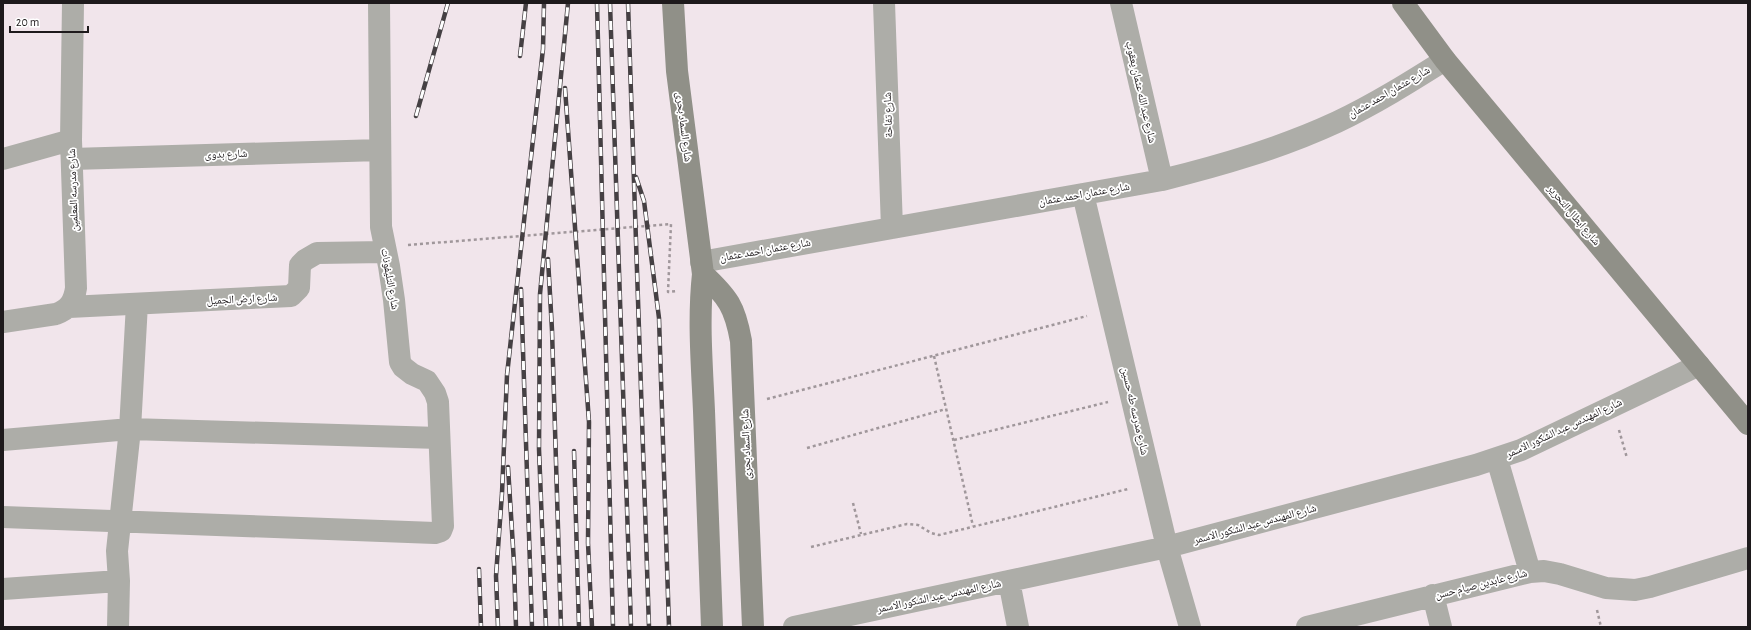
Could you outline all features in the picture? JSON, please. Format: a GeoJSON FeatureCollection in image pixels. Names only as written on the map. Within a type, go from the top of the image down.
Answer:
{"type":"FeatureCollection","features":[{"type":"Feature","properties":{"kind":"street","name":"شارع مدرسه المعلمين"},"geometry":{"type":"LineString","coordinates":[[68,308],[75,297],[76,288],[71,149],[72,3]]}},
{"type":"Feature","properties":{"kind":"street","name":"شارع التليفونات"},"geometry":{"type":"LineString","coordinates":[[119,521],[435,533],[441,531],[443,526],[438,402],[435,393],[427,381],[412,374],[404,368],[400,362],[394,300],[395,249],[381,227],[379,3]]}},
{"type":"Feature","properties":{"kind":"street","name":"شارع السماد بحرى"},"geometry":{"type":"LineString","coordinates":[[673,3],[677,71],[702,268],[700,344],[704,409],[712,627]]}},
{"type":"Feature","properties":{"kind":"street","name":"شارع تفاحة"},"geometry":{"type":"LineString","coordinates":[[884,3],[892,228]]}},
{"type":"Feature","properties":{"kind":"street","name":"شارع عبد الله عثمان يعقوب"},"geometry":{"type":"LineString","coordinates":[[1121,3],[1162,180]]}},
{"type":"Feature","properties":{"kind":"street","name":"شارع ابطال التحرير"},"geometry":{"type":"LineString","coordinates":[[1403,3],[1445,60],[1748,424]]}},
{"type":"Feature","properties":{"kind":"street","name":"شارع عثمان احمد عثمان"},"geometry":{"type":"LineString","coordinates":[[702,268],[892,228],[1162,180],[1236,161],[1280,146],[1330,125],[1392,93],[1445,60]]}},
{"type":"Feature","properties":{"kind":"street","name":"شارع بدوى"},"geometry":{"type":"LineString","coordinates":[[3,159],[71,149],[380,150]]}},
{"type":"Feature","properties":{"kind":"street","name":"شارع مدرسه طه حسين"},"geometry":{"type":"LineString","coordinates":[[1083,194],[1166,547],[1190,627]]}},
{"type":"Feature","properties":{"kind":"street","name":"شارع ارض الجميل"},"geometry":{"type":"LineString","coordinates":[[68,308],[291,296],[300,288],[300,265],[317,253],[395,249]]}},
{"type":"Feature","properties":{"kind":"street","name":"شارع السماد بحرى"},"geometry":{"type":"LineString","coordinates":[[702,268],[728,301],[737,319],[741,341],[753,627]]}},
{"type":"Feature","properties":{"kind":"street"},"geometry":{"type":"LineString","coordinates":[[118,627],[117,551],[130,429],[137,304]]}},
{"type":"Feature","properties":{"kind":"street"},"geometry":{"type":"LineString","coordinates":[[3,322],[56,314],[68,308]]}},
{"type":"Feature","properties":{"kind":"street","name":"شارع المهندس عبد الشكور الاسمر"},"geometry":{"type":"LineString","coordinates":[[794,627],[1166,547],[1497,459],[1521,450],[1699,365]]}},
{"type":"Feature","properties":{"kind":"street"},"geometry":{"type":"LineString","coordinates":[[3,440],[130,429],[439,438]]}},
{"type":"Feature","properties":{"kind":"street"},"geometry":{"type":"LineString","coordinates":[[1497,459],[1530,572]]}},
{"type":"Feature","properties":{"kind":"street"},"geometry":{"type":"LineString","coordinates":[[3,517],[119,521]]}},
{"type":"Feature","properties":{"kind":"street","name":"شارع عابدين صيام حسن"},"geometry":{"type":"LineString","coordinates":[[1307,627],[1530,572],[1544,571],[1560,574],[1606,588],[1635,590],[1650,587],[1748,558]]}},
{"type":"Feature","properties":{"kind":"street"},"geometry":{"type":"LineString","coordinates":[[3,589],[118,581]]}},
{"type":"Feature","properties":{"kind":"street"},"geometry":{"type":"LineString","coordinates":[[1008,581],[1018,627]]}},
{"type":"Feature","properties":{"kind":"street"},"geometry":{"type":"LineString","coordinates":[[1434,595],[1442,627]]}},
{"type":"Feature","properties":{"kind":"path"},"geometry":{"type":"LineString","coordinates":[[395,249],[671,224],[668,292]]}},
{"type":"Feature","properties":{"kind":"path"},"geometry":{"type":"LineString","coordinates":[[744,405],[1111,309]]}},
{"type":"Feature","properties":{"kind":"path"},"geometry":{"type":"LineString","coordinates":[[934,356],[973,526]]}},
{"type":"Feature","properties":{"kind":"path"},"geometry":{"type":"LineString","coordinates":[[954,440],[1131,396]]}},
{"type":"Feature","properties":{"kind":"path"},"geometry":{"type":"LineString","coordinates":[[807,448],[946,409]]}},
{"type":"Feature","properties":{"kind":"path"},"geometry":{"type":"LineString","coordinates":[[811,547],[907,524],[918,525],[931,534],[939,535],[1152,484]]}},
{"type":"Feature","properties":{"kind":"path"},"geometry":{"type":"LineString","coordinates":[[853,502],[861,534]]}},
{"type":"Feature","properties":{"kind":"railway"},"geometry":{"type":"LineString","coordinates":[[416,116],[448,3]]}},
{"type":"Feature","properties":{"kind":"railway"},"geometry":{"type":"LineString","coordinates":[[520,56],[526,3]]}},
{"type":"Feature","properties":{"kind":"railway"},"geometry":{"type":"LineString","coordinates":[[498,627],[496,576],[502,493],[507,375],[543,49],[544,3]]}},
{"type":"Feature","properties":{"kind":"railway"},"geometry":{"type":"LineString","coordinates":[[546,627],[539,449],[540,294],[568,3]]}},
{"type":"Feature","properties":{"kind":"railway"},"geometry":{"type":"LineString","coordinates":[[597,3],[613,627]]}},
{"type":"Feature","properties":{"kind":"railway"},"geometry":{"type":"LineString","coordinates":[[610,3],[631,627]]}},
{"type":"Feature","properties":{"kind":"railway"},"geometry":{"type":"LineString","coordinates":[[628,3],[649,627]]}},
{"type":"Feature","properties":{"kind":"railway"},"geometry":{"type":"LineString","coordinates":[[565,88],[589,422],[588,543],[592,627]]}},
{"type":"Feature","properties":{"kind":"railway"},"geometry":{"type":"LineString","coordinates":[[636,177],[644,201],[659,318],[669,627]]}},
{"type":"Feature","properties":{"kind":"railway"},"geometry":{"type":"LineString","coordinates":[[548,259],[552,330],[561,627]]}},
{"type":"Feature","properties":{"kind":"railway"},"geometry":{"type":"LineString","coordinates":[[521,289],[532,627]]}},
{"type":"Feature","properties":{"kind":"railway"},"geometry":{"type":"LineString","coordinates":[[574,451],[579,627]]}},
{"type":"Feature","properties":{"kind":"railway"},"geometry":{"type":"LineString","coordinates":[[508,467],[516,627]]}},
{"type":"Feature","properties":{"kind":"railway"},"geometry":{"type":"LineString","coordinates":[[479,569],[481,627]]}}]}
